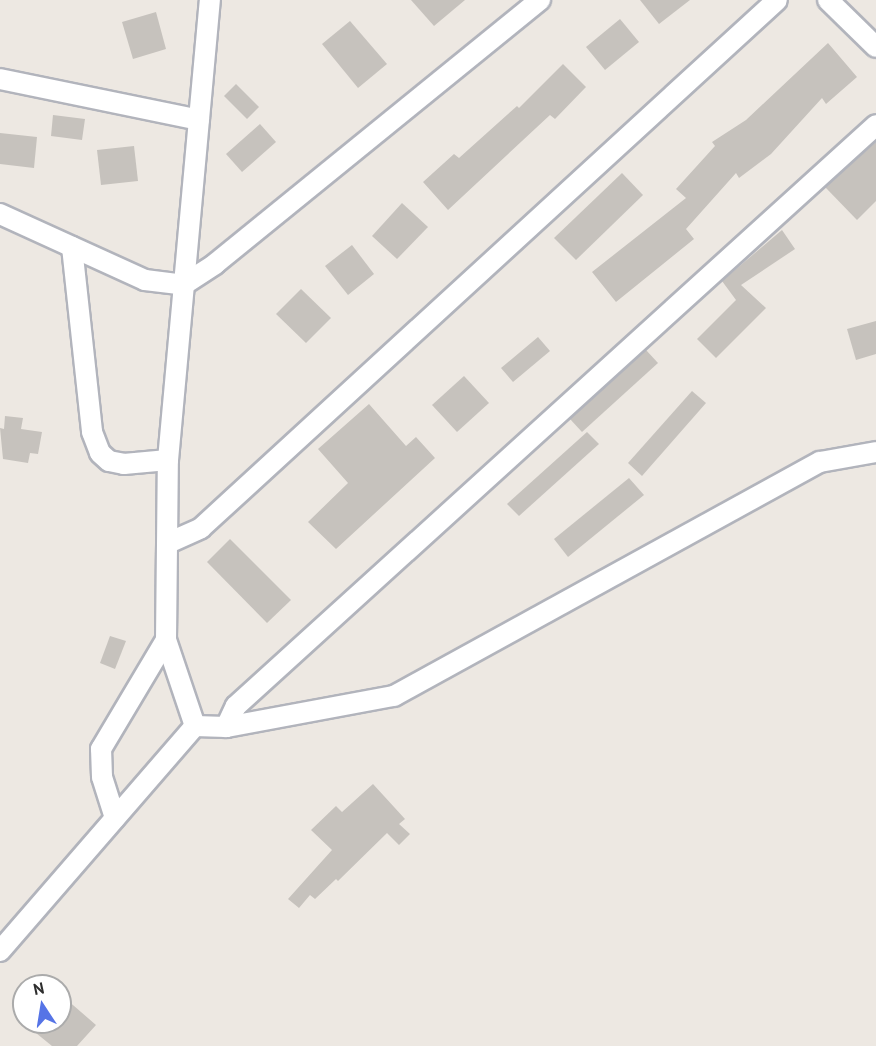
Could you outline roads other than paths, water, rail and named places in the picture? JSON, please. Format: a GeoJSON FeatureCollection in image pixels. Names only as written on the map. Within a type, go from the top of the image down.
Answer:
{"type":"FeatureCollection","features":[{"type":"Feature","properties":{"kind":"street"},"geometry":{"type":"LineString","coordinates":[[195,726],[166,640],[168,460],[210,0]]}},
{"type":"Feature","properties":{"kind":"street"},"geometry":{"type":"LineString","coordinates":[[0,214],[145,280],[183,285],[215,264],[540,0]]}},
{"type":"Feature","properties":{"kind":"street"},"geometry":{"type":"LineString","coordinates":[[168,543],[201,528],[777,0]]}},
{"type":"Feature","properties":{"kind":"street"},"geometry":{"type":"LineString","coordinates":[[828,0],[876,47]]}},
{"type":"Feature","properties":{"kind":"street"},"geometry":{"type":"LineString","coordinates":[[0,79],[199,120]]}},
{"type":"Feature","properties":{"kind":"street"},"geometry":{"type":"LineString","coordinates":[[226,727],[236,706],[876,124]]}},
{"type":"Feature","properties":{"kind":"street"},"geometry":{"type":"LineString","coordinates":[[72,246],[92,432],[100,453],[109,461],[124,464],[168,460]]}},
{"type":"Feature","properties":{"kind":"street"},"geometry":{"type":"LineString","coordinates":[[195,726],[226,727],[394,696],[820,462],[876,452]]}},
{"type":"Feature","properties":{"kind":"street"},"geometry":{"type":"LineString","coordinates":[[115,818],[102,777],[101,749],[166,640]]}},
{"type":"Feature","properties":{"kind":"street"},"geometry":{"type":"LineString","coordinates":[[0,951],[195,726]]}}]}
